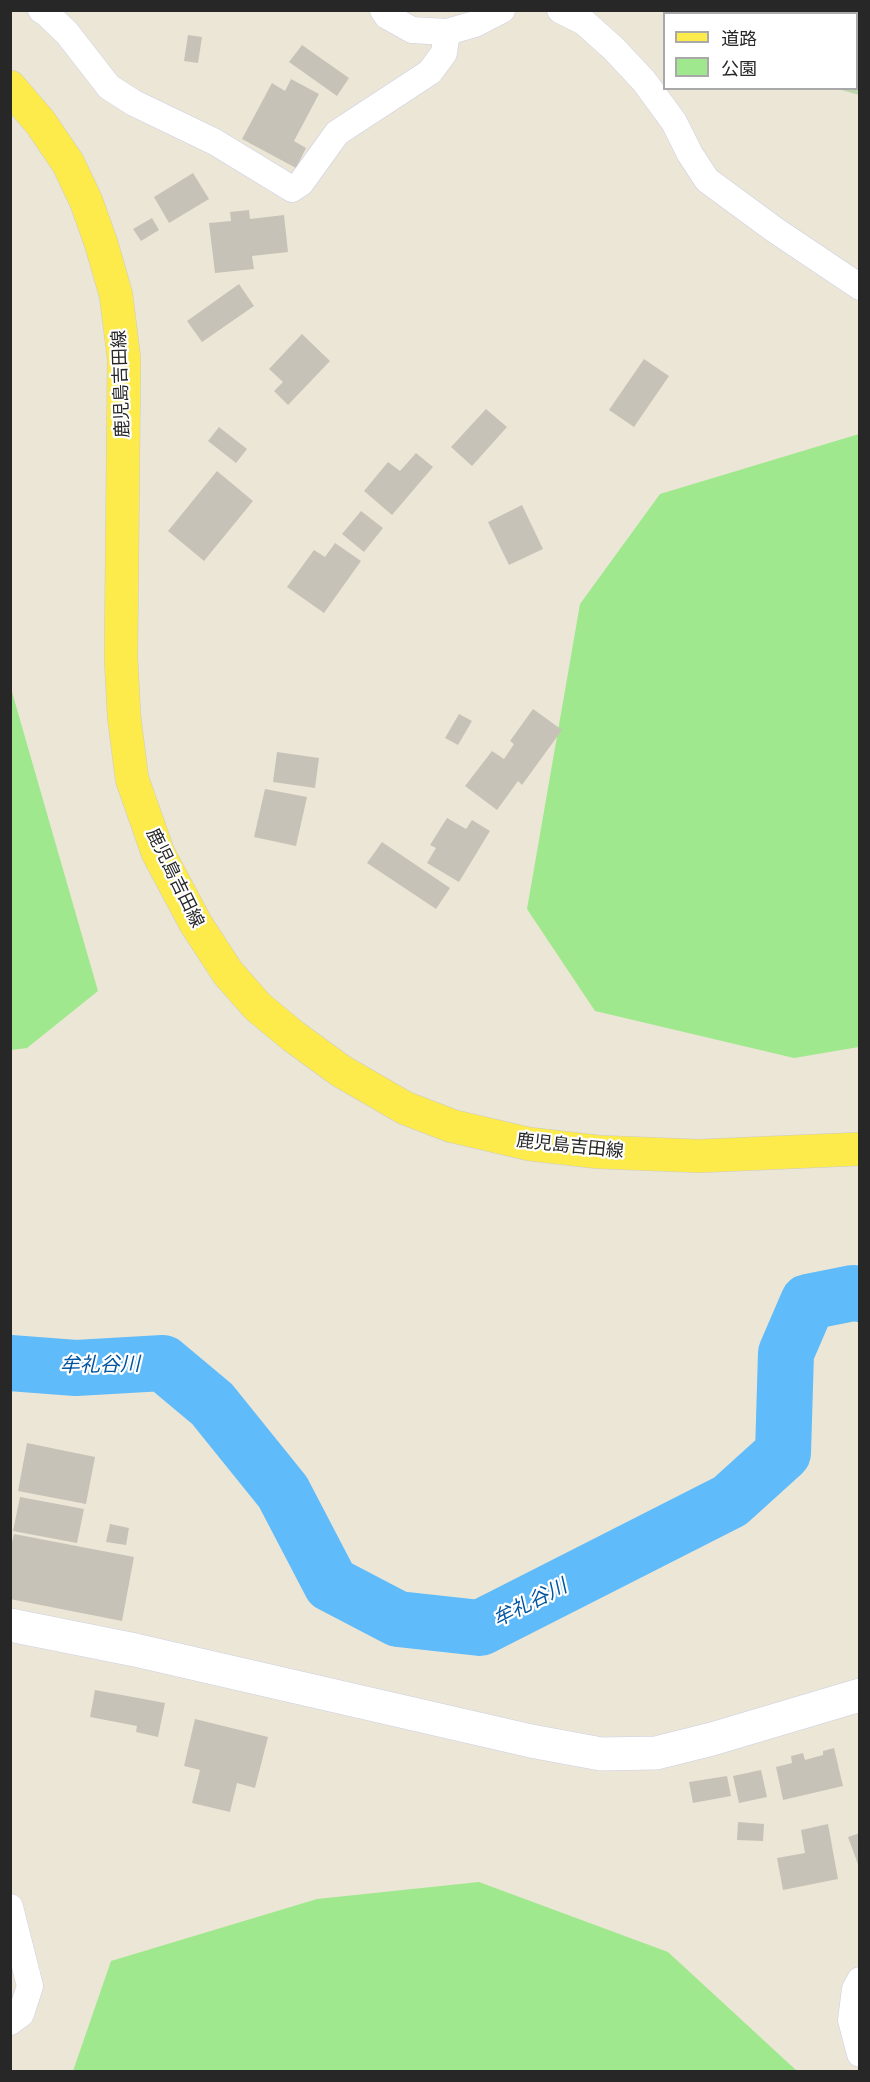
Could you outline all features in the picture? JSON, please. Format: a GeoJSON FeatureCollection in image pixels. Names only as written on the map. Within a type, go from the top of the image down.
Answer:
{"type":"FeatureCollection","features":[{"type":"Feature","properties":{"kind":"main road","name":"鹿児島吉田線"},"geometry":{"type":"LineString","coordinates":[[10,87],[40,123],[68,163],[102,243],[116,296],[124,359],[121,658],[124,716],[132,779],[158,853],[196,924],[228,973],[258,1007],[341,1071],[405,1108],[452,1126],[529,1144],[599,1152],[699,1156],[860,1149]]}},
{"type":"Feature","properties":{"kind":"street"},"geometry":{"type":"LineString","coordinates":[[41,10],[68,33],[109,87],[134,103],[215,142],[292,189],[301,183],[337,133],[430,72],[444,53],[447,32]]}},
{"type":"Feature","properties":{"kind":"street"},"geometry":{"type":"LineString","coordinates":[[383,10],[387,16],[412,30],[447,32],[475,24],[502,10]]}},
{"type":"Feature","properties":{"kind":"street"},"geometry":{"type":"LineString","coordinates":[[560,10],[584,22],[614,48],[644,81],[674,122],[690,154],[708,180],[775,230],[860,287]]}},
{"type":"Feature","properties":{"kind":"street"},"geometry":{"type":"LineString","coordinates":[[10,1624],[531,1741],[601,1754],[656,1753],[712,1739],[860,1695]]}},
{"type":"Feature","properties":{"kind":"street"},"geometry":{"type":"LineString","coordinates":[[10,1906],[30,1986],[21,2014],[10,2022]]}},
{"type":"Feature","properties":{"kind":"street"},"geometry":{"type":"LineString","coordinates":[[860,1980],[855,1989],[851,2020],[860,2054]]}},
{"type":"Feature","properties":{"kind":"green space"},"geometry":{"type":"Polygon","coordinates":[[[859,11],[859,95],[842,90],[858,90],[858,12],[840,12],[859,11]]]}},
{"type":"Feature","properties":{"kind":"green space"},"geometry":{"type":"Polygon","coordinates":[[[859,434],[859,1047],[794,1058],[595,1011],[527,909],[580,604],[660,494],[859,434]]]}},
{"type":"Feature","properties":{"kind":"green space"},"geometry":{"type":"Polygon","coordinates":[[[10,685],[98,991],[27,1048],[11,1050],[10,685]]]}},
{"type":"Feature","properties":{"kind":"green space"},"geometry":{"type":"Polygon","coordinates":[[[479,1882],[668,1952],[797,2071],[73,2071],[111,1961],[317,1899],[479,1882]]]}},
{"type":"Feature","properties":{"kind":"building"},"geometry":{"type":"Polygon","coordinates":[[[188,35],[202,37],[198,63],[184,61],[188,35]]]}},
{"type":"Feature","properties":{"kind":"building"},"geometry":{"type":"Polygon","coordinates":[[[302,45],[349,78],[337,96],[289,62],[302,45]]]}},
{"type":"Feature","properties":{"kind":"building"},"geometry":{"type":"Polygon","coordinates":[[[291,79],[319,94],[294,141],[306,148],[296,168],[242,139],[272,83],[285,91],[291,79]]]}},
{"type":"Feature","properties":{"kind":"building"},"geometry":{"type":"Polygon","coordinates":[[[193,173],[209,199],[169,223],[154,197],[193,173]]]}},
{"type":"Feature","properties":{"kind":"building"},"geometry":{"type":"Polygon","coordinates":[[[249,210],[250,219],[284,215],[288,252],[252,256],[254,269],[215,273],[209,223],[231,221],[230,212],[249,210]]]}},
{"type":"Feature","properties":{"kind":"building"},"geometry":{"type":"Polygon","coordinates":[[[152,218],[159,230],[141,241],[133,229],[152,218]]]}},
{"type":"Feature","properties":{"kind":"building"},"geometry":{"type":"Polygon","coordinates":[[[239,284],[254,306],[202,342],[187,321],[239,284]]]}},
{"type":"Feature","properties":{"kind":"building"},"geometry":{"type":"Polygon","coordinates":[[[302,334],[330,361],[288,405],[274,391],[283,382],[269,369],[302,334]]]}},
{"type":"Feature","properties":{"kind":"building"},"geometry":{"type":"Polygon","coordinates":[[[644,359],[669,376],[634,427],[609,410],[644,359]]]}},
{"type":"Feature","properties":{"kind":"building"},"geometry":{"type":"Polygon","coordinates":[[[486,409],[507,427],[472,466],[451,447],[486,409]]]}},
{"type":"Feature","properties":{"kind":"building"},"geometry":{"type":"Polygon","coordinates":[[[219,427],[247,449],[236,463],[208,441],[219,427]]]}},
{"type":"Feature","properties":{"kind":"building"},"geometry":{"type":"Polygon","coordinates":[[[416,453],[433,467],[392,515],[364,491],[388,462],[400,471],[416,453]]]}},
{"type":"Feature","properties":{"kind":"building"},"geometry":{"type":"Polygon","coordinates":[[[217,471],[253,501],[204,561],[168,531],[217,471]]]}},
{"type":"Feature","properties":{"kind":"building"},"geometry":{"type":"Polygon","coordinates":[[[522,505],[543,549],[509,565],[488,522],[522,505]]]}},
{"type":"Feature","properties":{"kind":"building"},"geometry":{"type":"Polygon","coordinates":[[[361,511],[383,528],[364,552],[342,534],[361,511]]]}},
{"type":"Feature","properties":{"kind":"building"},"geometry":{"type":"Polygon","coordinates":[[[335,543],[361,561],[324,613],[287,587],[314,550],[325,557],[335,543]]]}},
{"type":"Feature","properties":{"kind":"building"},"geometry":{"type":"Polygon","coordinates":[[[533,709],[562,730],[522,785],[518,781],[497,810],[465,786],[492,751],[504,759],[514,744],[510,741],[533,709]]]}},
{"type":"Feature","properties":{"kind":"building"},"geometry":{"type":"Polygon","coordinates":[[[459,714],[472,721],[458,745],[445,738],[459,714]]]}},
{"type":"Feature","properties":{"kind":"building"},"geometry":{"type":"Polygon","coordinates":[[[277,752],[319,758],[315,788],[273,782],[277,752]]]}},
{"type":"Feature","properties":{"kind":"building"},"geometry":{"type":"Polygon","coordinates":[[[265,789],[307,797],[296,846],[254,837],[265,789]]]}},
{"type":"Feature","properties":{"kind":"building"},"geometry":{"type":"Polygon","coordinates":[[[447,818],[466,829],[472,820],[490,831],[459,882],[427,863],[436,848],[430,845],[447,818]]]}},
{"type":"Feature","properties":{"kind":"building"},"geometry":{"type":"Polygon","coordinates":[[[382,842],[450,888],[436,909],[367,863],[382,842]]]}},
{"type":"Feature","properties":{"kind":"building"},"geometry":{"type":"Polygon","coordinates":[[[27,1443],[95,1457],[86,1504],[18,1491],[27,1443]]]}},
{"type":"Feature","properties":{"kind":"building"},"geometry":{"type":"Polygon","coordinates":[[[20,1497],[84,1509],[77,1543],[13,1531],[20,1497]]]}},
{"type":"Feature","properties":{"kind":"building"},"geometry":{"type":"Polygon","coordinates":[[[110,1524],[129,1528],[126,1545],[106,1542],[110,1524]]]}},
{"type":"Feature","properties":{"kind":"building"},"geometry":{"type":"Polygon","coordinates":[[[14,1534],[134,1557],[122,1621],[10,1599],[10,1550],[14,1534]]]}},
{"type":"Feature","properties":{"kind":"building"},"geometry":{"type":"Polygon","coordinates":[[[95,1690],[165,1703],[158,1737],[136,1732],[137,1726],[90,1717],[95,1690]]]}},
{"type":"Feature","properties":{"kind":"building"},"geometry":{"type":"Polygon","coordinates":[[[195,1719],[268,1737],[255,1788],[237,1783],[230,1812],[192,1803],[200,1770],[184,1766],[195,1719]]]}},
{"type":"Feature","properties":{"kind":"building"},"geometry":{"type":"Polygon","coordinates":[[[834,1748],[843,1786],[783,1800],[776,1767],[792,1763],[791,1756],[803,1753],[805,1760],[823,1755],[823,1751],[834,1748]]]}},
{"type":"Feature","properties":{"kind":"building"},"geometry":{"type":"Polygon","coordinates":[[[761,1770],[767,1797],[739,1803],[733,1776],[761,1770]]]}},
{"type":"Feature","properties":{"kind":"building"},"geometry":{"type":"Polygon","coordinates":[[[727,1776],[731,1796],[693,1803],[689,1782],[727,1776]]]}},
{"type":"Feature","properties":{"kind":"building"},"geometry":{"type":"Polygon","coordinates":[[[738,1822],[764,1824],[763,1841],[737,1840],[738,1822]]]}},
{"type":"Feature","properties":{"kind":"building"},"geometry":{"type":"Polygon","coordinates":[[[828,1824],[838,1879],[783,1890],[777,1858],[805,1853],[801,1830],[828,1824]]]}},
{"type":"Feature","properties":{"kind":"building"},"geometry":{"type":"Polygon","coordinates":[[[860,1833],[860,1867],[859,1867],[848,1837],[860,1833]]]}},
{"type":"Feature","properties":{"kind":"waterway","name":"牟礼谷川"},"geometry":{"type":"LineString","coordinates":[[10,1363],[76,1368],[163,1363],[212,1404],[283,1492],[331,1584],[398,1619],[480,1628],[730,1501],[783,1453],[786,1353],[808,1302],[853,1293],[860,1294]]}}]}
